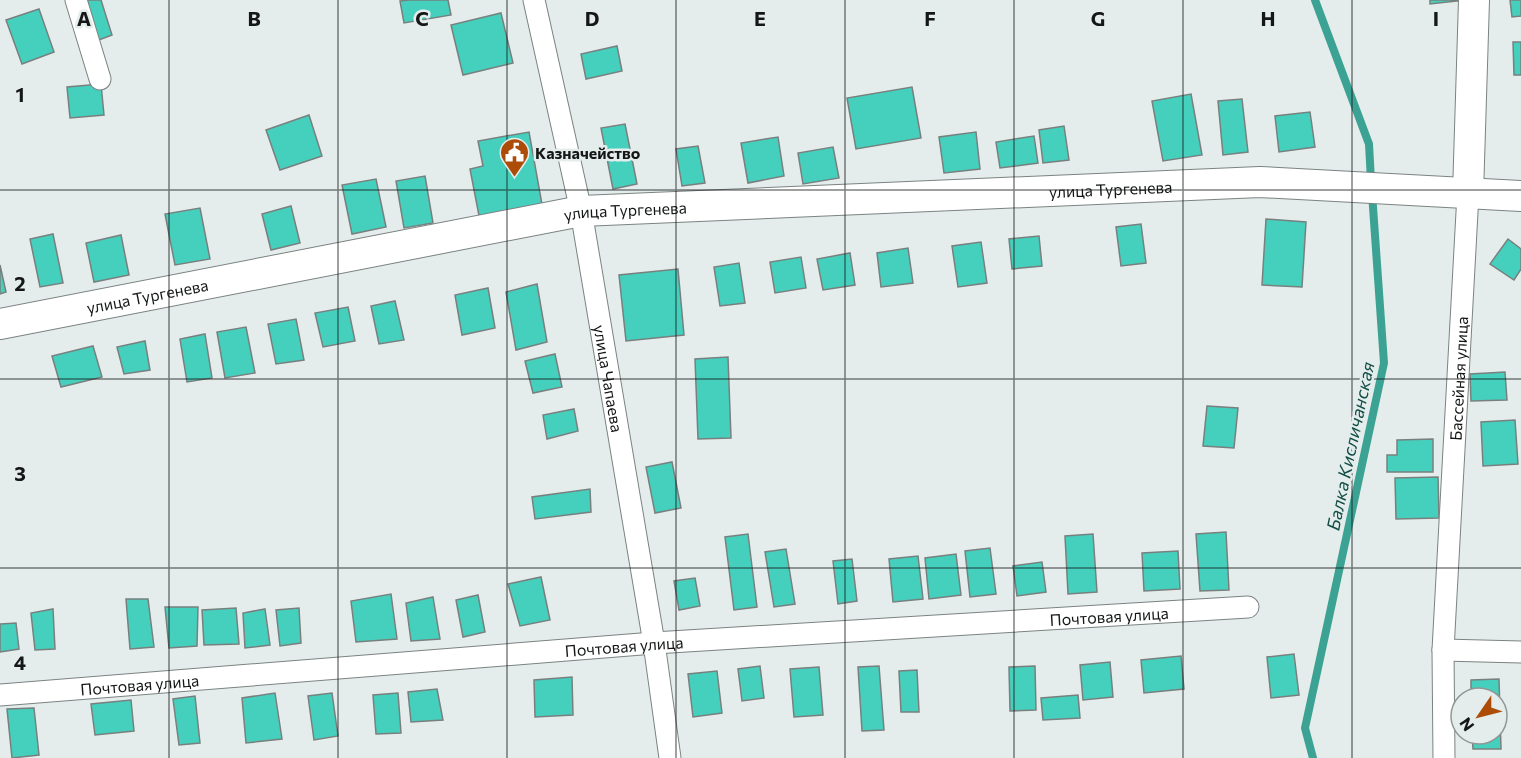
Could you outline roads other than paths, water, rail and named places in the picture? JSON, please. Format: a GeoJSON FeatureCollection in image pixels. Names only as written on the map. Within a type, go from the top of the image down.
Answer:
{"type":"FeatureCollection","features":[{"type":"Feature","properties":{"kind":"main road","name":"Бассейная улица"},"geometry":{"type":"LineString","coordinates":[[1468,194],[1474,0]]}},
{"type":"Feature","properties":{"kind":"main road","name":"улица Тургенева"},"geometry":{"type":"LineString","coordinates":[[0,324],[581,211],[1260,182],[1468,194]]}},
{"type":"Feature","properties":{"kind":"main road"},"geometry":{"type":"LineString","coordinates":[[1468,194],[1521,196]]}},
{"type":"Feature","properties":{"kind":"street"},"geometry":{"type":"LineString","coordinates":[[76,0],[100,79]]}},
{"type":"Feature","properties":{"kind":"street","name":"улица Чапаева"},"geometry":{"type":"LineString","coordinates":[[534,0],[581,211],[654,643],[670,758]]}},
{"type":"Feature","properties":{"kind":"street","name":"Бассейная улица"},"geometry":{"type":"LineString","coordinates":[[1444,758],[1443,650],[1468,194]]}},
{"type":"Feature","properties":{"kind":"street","name":"Почтовая улица"},"geometry":{"type":"LineString","coordinates":[[0,695],[654,643],[1248,607]]}},
{"type":"Feature","properties":{"kind":"street"},"geometry":{"type":"LineString","coordinates":[[1443,650],[1521,652]]}},
{"type":"Feature","properties":{"kind":"waterway","name":"Балка Кисличанская"},"geometry":{"type":"LineString","coordinates":[[1315,0],[1369,144],[1371,181]]}},
{"type":"Feature","properties":{"kind":"waterway","name":"Балка Кисличанская"},"geometry":{"type":"LineString","coordinates":[[1313,758],[1305,728],[1384,363],[1372,193]]}},
{"type":"Feature","properties":{"kind":"place","name":"Казначейство"},"geometry":{"type":"Point","coordinates":[514,178]}}]}
